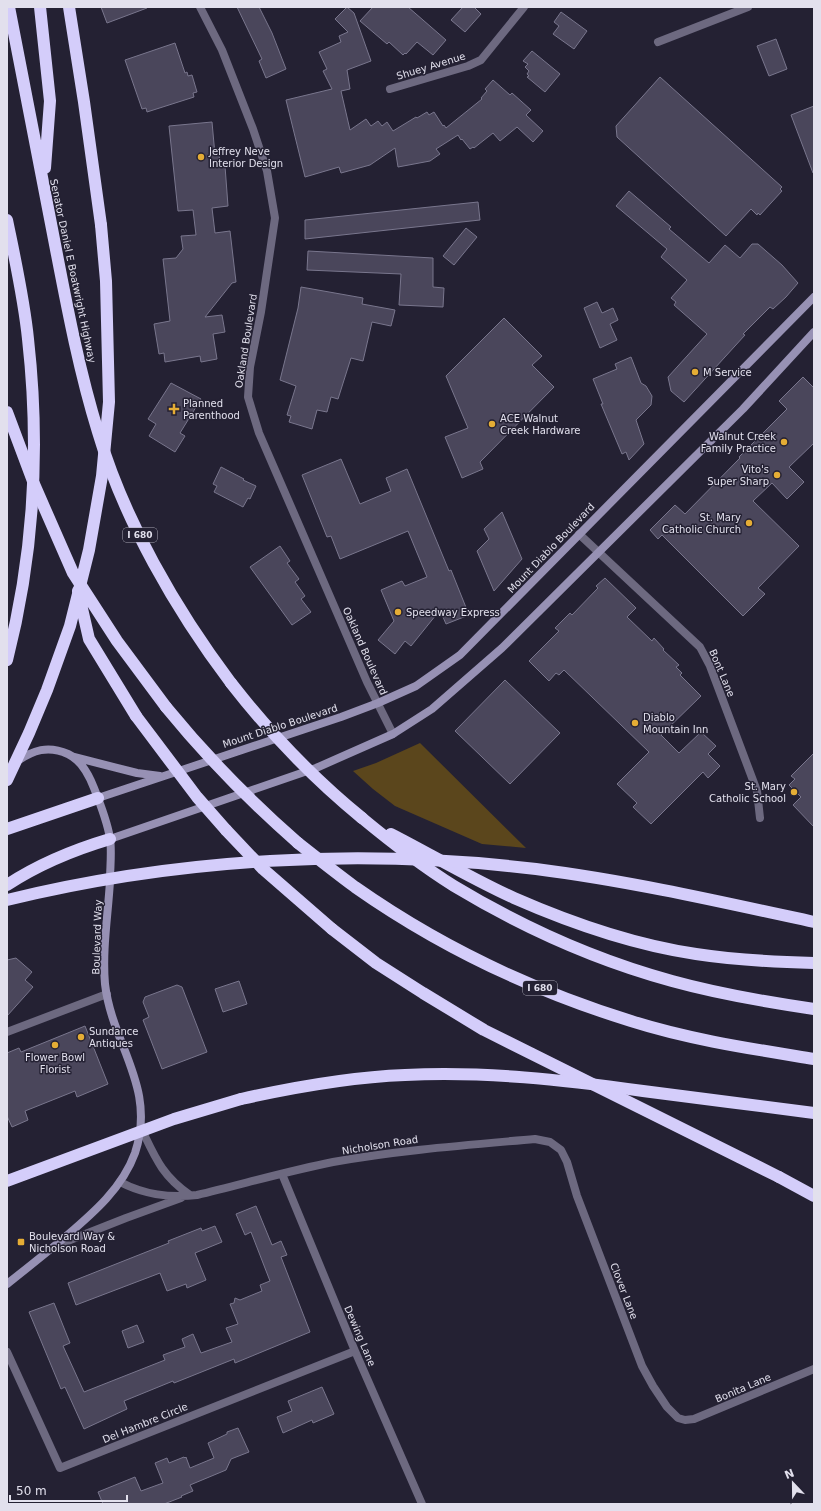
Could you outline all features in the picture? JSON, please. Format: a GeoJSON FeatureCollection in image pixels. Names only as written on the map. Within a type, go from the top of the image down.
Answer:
{"type":"FeatureCollection","features":[{"type":"Feature","properties":{"kind":"highway","name":"Senator Daniel E Boatwright Highway"},"geometry":{"type":"LineString","coordinates":[[9,7],[68,312],[98,432],[128,510],[152,560],[187,620],[231,683],[253,711],[289,751],[337,798],[362,818],[418,861],[453,885],[511,917],[572,946],[606,960],[671,981],[739,997],[814,1010]]}},
{"type":"Feature","properties":{"kind":"highway"},"geometry":{"type":"LineString","coordinates":[[40,7],[50,101],[43,185]]}},
{"type":"Feature","properties":{"kind":"highway"},"geometry":{"type":"LineString","coordinates":[[7,780],[47,690],[70,626],[89,550],[102,476],[109,402],[106,281],[101,225],[69,7]]}},
{"type":"Feature","properties":{"kind":"highway"},"geometry":{"type":"LineString","coordinates":[[7,220],[18,272],[28,338],[34,406],[34,440],[29,541],[18,612],[7,660]]}},
{"type":"Feature","properties":{"kind":"highway","name":"I 680"},"geometry":{"type":"LineString","coordinates":[[7,412],[34,484],[73,573],[121,646],[166,707],[224,773],[298,843],[355,887],[413,924],[472,957],[533,986],[599,1010],[665,1030],[732,1045],[814,1059]]}},
{"type":"Feature","properties":{"kind":"highway"},"geometry":{"type":"LineString","coordinates":[[73,573],[89,639],[136,716],[197,797],[226,830],[263,868],[332,929],[376,963],[484,1030],[779,1177],[814,1196]]}},
{"type":"Feature","properties":{"kind":"highway"},"geometry":{"type":"LineString","coordinates":[[7,829],[98,798]]}},
{"type":"Feature","properties":{"kind":"highway"},"geometry":{"type":"LineString","coordinates":[[362,818],[513,898],[597,929],[657,946],[695,954],[737,959],[814,962]]}},
{"type":"Feature","properties":{"kind":"highway"},"geometry":{"type":"LineString","coordinates":[[7,885],[29,871],[51,860],[76,849],[110,839]]}},
{"type":"Feature","properties":{"kind":"highway"},"geometry":{"type":"LineString","coordinates":[[7,900],[94,882],[197,867],[251,862],[325,859],[401,860],[505,866],[573,874],[647,887],[814,922]]}},
{"type":"Feature","properties":{"kind":"highway"},"geometry":{"type":"LineString","coordinates":[[7,1181],[174,1119],[241,1099],[305,1086],[372,1077],[471,1074],[572,1082],[814,1113]]}},
{"type":"Feature","properties":{"kind":"main road","name":"Mount Diablo Boulevard"},"geometry":{"type":"LineString","coordinates":[[98,798],[341,717],[378,703],[416,686],[460,656],[578,534],[814,297]]}},
{"type":"Feature","properties":{"kind":"main road"},"geometry":{"type":"LineString","coordinates":[[110,839],[316,768],[393,734],[432,709],[496,655],[743,409],[814,332]]}},
{"type":"Feature","properties":{"kind":"main road"},"geometry":{"type":"LineString","coordinates":[[7,772],[15,762],[27,754],[44,749],[58,750],[92,762],[137,773],[162,776]]}},
{"type":"Feature","properties":{"kind":"main road","name":"Boulevard Way"},"geometry":{"type":"LineString","coordinates":[[7,1284],[98,1209],[120,1182],[128,1169],[135,1153],[141,1127],[142,1110],[137,1085],[114,1021],[107,994],[105,965],[111,862],[110,839],[98,798],[90,778],[73,756]]}},
{"type":"Feature","properties":{"kind":"street","name":"Oakland Boulevard"},"geometry":{"type":"LineString","coordinates":[[200,7],[222,50],[255,136],[267,171],[275,218],[261,312],[250,366],[248,397],[259,433],[324,585],[393,734]]}},
{"type":"Feature","properties":{"kind":"street","name":"Shuey Avenue"},"geometry":{"type":"LineString","coordinates":[[390,89],[468,66],[481,60],[524,7]]}},
{"type":"Feature","properties":{"kind":"street"},"geometry":{"type":"LineString","coordinates":[[658,42],[748,7]]}},
{"type":"Feature","properties":{"kind":"street","name":"Bont Lane"},"geometry":{"type":"LineString","coordinates":[[578,534],[700,647],[710,666],[757,790],[760,818]]}},
{"type":"Feature","properties":{"kind":"street"},"geometry":{"type":"LineString","coordinates":[[7,1032],[107,994]]}},
{"type":"Feature","properties":{"kind":"street","name":"Boulevard Way"},"geometry":{"type":"LineString","coordinates":[[141,1127],[163,1171],[190,1196]]}},
{"type":"Feature","properties":{"kind":"street","name":"Nicholson Road"},"geometry":{"type":"LineString","coordinates":[[53,1247],[126,1218],[190,1196],[333,1162],[380,1154],[535,1139],[550,1142],[561,1150],[567,1162]]}},
{"type":"Feature","properties":{"kind":"street","name":"Clover Lane"},"geometry":{"type":"LineString","coordinates":[[567,1162],[577,1196],[642,1366],[667,1407],[678,1418]]}},
{"type":"Feature","properties":{"kind":"street","name":"Dewing Lane"},"geometry":{"type":"LineString","coordinates":[[282,1174],[355,1351],[422,1504]]}},
{"type":"Feature","properties":{"kind":"street","name":"Nicholson Road"},"geometry":{"type":"LineString","coordinates":[[120,1182],[151,1194],[190,1196]]}},
{"type":"Feature","properties":{"kind":"street","name":"Del Hambre Circle"},"geometry":{"type":"LineString","coordinates":[[7,1352],[60,1468],[355,1351]]}},
{"type":"Feature","properties":{"kind":"street","name":"Bonita Lane"},"geometry":{"type":"LineString","coordinates":[[678,1418],[685,1420],[694,1419],[814,1369]]}},
{"type":"Feature","properties":{"kind":"shaded area"},"geometry":{"type":"Polygon","coordinates":[[[420,743],[526,848],[482,844],[395,806],[353,771],[376,763],[420,743]]]}},
{"type":"Feature","properties":{"kind":"building"},"geometry":{"type":"Polygon","coordinates":[[[101,7],[146,7],[147,8],[107,23],[101,7]]]}},
{"type":"Feature","properties":{"kind":"building"},"geometry":{"type":"Polygon","coordinates":[[[237,7],[259,7],[272,33],[286,69],[266,78],[259,61],[262,59],[237,7]]]}},
{"type":"Feature","properties":{"kind":"building"},"geometry":{"type":"Polygon","coordinates":[[[347,7],[354,13],[371,61],[347,70],[350,89],[341,91],[350,130],[366,119],[371,126],[378,121],[382,126],[387,122],[393,131],[427,112],[429,115],[434,112],[446,128],[482,99],[481,98],[487,91],[485,89],[493,80],[510,95],[512,93],[531,110],[526,115],[543,131],[533,142],[517,127],[500,141],[493,133],[474,148],[473,147],[470,149],[458,135],[436,149],[440,154],[430,161],[398,167],[395,148],[370,165],[341,173],[339,167],[305,177],[286,100],[332,89],[323,71],[327,69],[319,52],[341,42],[339,36],[348,32],[335,19],[347,7]]]}},
{"type":"Feature","properties":{"kind":"building"},"geometry":{"type":"Polygon","coordinates":[[[373,7],[408,7],[446,40],[433,55],[417,42],[406,54],[405,53],[403,55],[389,42],[387,44],[360,21],[373,7]]]}},
{"type":"Feature","properties":{"kind":"building"},"geometry":{"type":"Polygon","coordinates":[[[463,7],[474,7],[481,14],[465,32],[451,20],[463,7]]]}},
{"type":"Feature","properties":{"kind":"building"},"geometry":{"type":"Polygon","coordinates":[[[561,12],[587,31],[574,49],[553,34],[559,26],[554,22],[561,12]]]}},
{"type":"Feature","properties":{"kind":"building"},"geometry":{"type":"Polygon","coordinates":[[[776,39],[787,69],[769,76],[757,46],[776,39]]]}},
{"type":"Feature","properties":{"kind":"building"},"geometry":{"type":"Polygon","coordinates":[[[175,43],[185,73],[187,72],[188,76],[192,75],[197,92],[193,93],[194,97],[147,112],[146,108],[142,109],[125,60],[175,43]]]}},
{"type":"Feature","properties":{"kind":"building"},"geometry":{"type":"Polygon","coordinates":[[[532,51],[560,74],[545,92],[527,77],[529,76],[527,74],[529,71],[525,67],[528,64],[523,61],[532,51]]]}},
{"type":"Feature","properties":{"kind":"building"},"geometry":{"type":"Polygon","coordinates":[[[660,77],[782,187],[780,189],[782,191],[760,215],[758,213],[757,215],[751,209],[726,236],[617,137],[616,126],[660,77]]]}},
{"type":"Feature","properties":{"kind":"building"},"geometry":{"type":"Polygon","coordinates":[[[814,106],[814,173],[813,173],[791,115],[814,106]]]}},
{"type":"Feature","properties":{"kind":"building"},"geometry":{"type":"Polygon","coordinates":[[[212,122],[215,155],[219,154],[220,166],[225,166],[228,206],[212,208],[215,233],[230,231],[236,282],[232,283],[205,317],[222,315],[225,332],[213,334],[217,359],[201,362],[200,356],[165,362],[164,353],[159,354],[154,324],[170,321],[163,259],[176,258],[183,249],[181,236],[196,235],[193,210],[178,211],[169,126],[212,122]]]}},
{"type":"Feature","properties":{"kind":"building"},"geometry":{"type":"Polygon","coordinates":[[[629,191],[671,227],[669,229],[709,263],[725,245],[740,258],[752,244],[758,244],[782,265],[798,283],[786,297],[773,309],[770,307],[743,334],[745,335],[684,402],[671,391],[668,377],[707,334],[674,305],[676,302],[671,298],[687,280],[661,257],[667,249],[616,206],[629,191]]]}},
{"type":"Feature","properties":{"kind":"building"},"geometry":{"type":"Polygon","coordinates":[[[478,202],[480,220],[305,239],[305,220],[478,202]]]}},
{"type":"Feature","properties":{"kind":"building"},"geometry":{"type":"Polygon","coordinates":[[[466,228],[477,237],[454,265],[443,256],[466,228]]]}},
{"type":"Feature","properties":{"kind":"building"},"geometry":{"type":"Polygon","coordinates":[[[308,251],[433,258],[433,287],[444,288],[443,307],[399,305],[401,274],[307,270],[308,251]]]}},
{"type":"Feature","properties":{"kind":"building"},"geometry":{"type":"Polygon","coordinates":[[[301,287],[363,298],[362,304],[395,310],[391,326],[372,322],[363,361],[351,358],[338,399],[331,397],[327,412],[317,410],[312,429],[289,422],[291,416],[287,415],[296,386],[280,380],[298,308],[301,287]]]}},
{"type":"Feature","properties":{"kind":"building"},"geometry":{"type":"Polygon","coordinates":[[[597,302],[602,313],[613,308],[618,320],[610,324],[617,340],[600,348],[584,308],[597,302]]]}},
{"type":"Feature","properties":{"kind":"building","name":"ACE Walnut Creek Hardware"},"geometry":{"type":"Polygon","coordinates":[[[504,318],[542,356],[532,365],[554,387],[480,462],[483,469],[462,478],[445,437],[468,428],[446,376],[504,318]]]}},
{"type":"Feature","properties":{"kind":"building"},"geometry":{"type":"Polygon","coordinates":[[[631,357],[641,383],[646,386],[652,396],[651,405],[636,420],[644,444],[629,460],[626,452],[622,454],[601,404],[603,404],[593,379],[617,369],[615,364],[631,357]]]}},
{"type":"Feature","properties":{"kind":"building"},"geometry":{"type":"Polygon","coordinates":[[[803,377],[814,388],[814,443],[789,467],[804,482],[787,499],[772,483],[753,501],[799,546],[758,588],[765,594],[743,616],[662,535],[658,539],[650,530],[675,505],[685,514],[787,409],[779,401],[803,377]]]}},
{"type":"Feature","properties":{"kind":"building","name":"Planned Parenthood"},"geometry":{"type":"Polygon","coordinates":[[[171,383],[201,399],[180,433],[185,436],[175,452],[149,436],[156,424],[148,419],[171,383]]]}},
{"type":"Feature","properties":{"kind":"building"},"geometry":{"type":"Polygon","coordinates":[[[341,459],[360,504],[391,491],[386,478],[407,469],[449,571],[451,570],[469,615],[446,624],[440,610],[411,646],[405,641],[395,654],[378,640],[394,621],[381,590],[402,581],[405,586],[427,577],[408,531],[340,559],[331,536],[327,537],[302,475],[341,459]]]}},
{"type":"Feature","properties":{"kind":"building"},"geometry":{"type":"Polygon","coordinates":[[[221,467],[256,486],[250,499],[248,498],[243,507],[214,492],[217,486],[213,484],[221,467]]]}},
{"type":"Feature","properties":{"kind":"building"},"geometry":{"type":"Polygon","coordinates":[[[502,512],[522,559],[494,591],[477,551],[489,539],[484,529],[502,512]]]}},
{"type":"Feature","properties":{"kind":"building"},"geometry":{"type":"Polygon","coordinates":[[[280,546],[290,561],[287,563],[299,579],[295,582],[305,596],[301,599],[311,612],[292,625],[250,567],[280,546]]]}},
{"type":"Feature","properties":{"kind":"building"},"geometry":{"type":"Polygon","coordinates":[[[605,578],[636,608],[627,617],[652,641],[654,638],[664,649],[663,650],[679,665],[676,667],[682,673],[680,675],[701,696],[661,735],[679,753],[701,732],[716,746],[708,754],[720,766],[708,778],[703,772],[651,824],[633,807],[637,803],[617,784],[649,752],[564,670],[559,675],[556,673],[549,681],[529,661],[559,631],[555,628],[570,613],[572,615],[598,588],[596,586],[605,578]]]}},
{"type":"Feature","properties":{"kind":"building"},"geometry":{"type":"Polygon","coordinates":[[[505,680],[560,733],[510,784],[455,731],[505,680]]]}},
{"type":"Feature","properties":{"kind":"building"},"geometry":{"type":"Polygon","coordinates":[[[814,753],[814,827],[793,805],[801,797],[789,785],[795,779],[791,776],[814,753]]]}},
{"type":"Feature","properties":{"kind":"building"},"geometry":{"type":"Polygon","coordinates":[[[16,958],[32,972],[25,980],[33,987],[7,1016],[7,960],[16,958]]]}},
{"type":"Feature","properties":{"kind":"building"},"geometry":{"type":"Polygon","coordinates":[[[239,981],[247,1004],[223,1012],[215,989],[239,981]]]}},
{"type":"Feature","properties":{"kind":"building"},"geometry":{"type":"Polygon","coordinates":[[[177,985],[182,987],[207,1052],[162,1069],[143,1020],[149,1017],[143,1002],[145,997],[177,985]]]}},
{"type":"Feature","properties":{"kind":"building"},"geometry":{"type":"Polygon","coordinates":[[[85,1026],[108,1084],[77,1097],[75,1091],[25,1111],[28,1120],[12,1127],[7,1116],[7,1053],[19,1048],[21,1052],[85,1026]]]}},
{"type":"Feature","properties":{"kind":"building"},"geometry":{"type":"Polygon","coordinates":[[[256,1206],[272,1245],[281,1241],[287,1255],[281,1257],[310,1332],[235,1363],[234,1359],[174,1383],[173,1381],[124,1401],[127,1409],[84,1429],[65,1387],[61,1389],[29,1312],[54,1303],[70,1343],[63,1346],[84,1392],[165,1360],[163,1355],[185,1347],[182,1339],[193,1334],[201,1353],[232,1342],[226,1328],[238,1324],[230,1304],[234,1303],[235,1298],[240,1300],[262,1291],[260,1285],[270,1281],[251,1232],[245,1235],[236,1214],[256,1206]]]}},
{"type":"Feature","properties":{"kind":"building"},"geometry":{"type":"Polygon","coordinates":[[[215,1226],[222,1242],[195,1253],[206,1280],[187,1288],[186,1284],[167,1291],[160,1273],[76,1305],[68,1283],[169,1243],[168,1241],[201,1228],[202,1231],[215,1226]]]}},
{"type":"Feature","properties":{"kind":"building"},"geometry":{"type":"Polygon","coordinates":[[[137,1325],[144,1342],[128,1348],[122,1331],[137,1325]]]}},
{"type":"Feature","properties":{"kind":"building"},"geometry":{"type":"Polygon","coordinates":[[[322,1387],[334,1414],[313,1423],[312,1420],[283,1433],[277,1417],[292,1411],[288,1401],[322,1387]]]}},
{"type":"Feature","properties":{"kind":"building"},"geometry":{"type":"Polygon","coordinates":[[[238,1428],[249,1452],[231,1459],[226,1470],[190,1485],[193,1491],[164,1504],[103,1504],[98,1492],[135,1477],[141,1491],[163,1483],[155,1463],[167,1458],[169,1463],[186,1457],[190,1468],[214,1458],[208,1443],[227,1434],[227,1432],[238,1428]]]}},
{"type":"Feature","properties":{"kind":"place","name":"Jeffrey Neve Interior Design"},"geometry":{"type":"Point","coordinates":[201,157]}},
{"type":"Feature","properties":{"kind":"place","name":"M Service"},"geometry":{"type":"Point","coordinates":[695,372]}},
{"type":"Feature","properties":{"kind":"place","name":"Planned Parenthood"},"geometry":{"type":"Point","coordinates":[174,409]}},
{"type":"Feature","properties":{"kind":"place","name":"ACE Walnut Creek Hardware"},"geometry":{"type":"Point","coordinates":[492,424]}},
{"type":"Feature","properties":{"kind":"place","name":"Walnut Creek Family Practice"},"geometry":{"type":"Point","coordinates":[784,442]}},
{"type":"Feature","properties":{"kind":"place","name":"Vito's Super Sharp"},"geometry":{"type":"Point","coordinates":[777,475]}},
{"type":"Feature","properties":{"kind":"place","name":"St. Mary Catholic Church"},"geometry":{"type":"Point","coordinates":[749,523]}},
{"type":"Feature","properties":{"kind":"place","name":"Speedway Express"},"geometry":{"type":"Point","coordinates":[398,612]}},
{"type":"Feature","properties":{"kind":"place","name":"Diablo Mountain Inn"},"geometry":{"type":"Point","coordinates":[635,723]}},
{"type":"Feature","properties":{"kind":"place","name":"St. Mary Catholic School"},"geometry":{"type":"Point","coordinates":[794,792]}},
{"type":"Feature","properties":{"kind":"place","name":"Sundance Antiques"},"geometry":{"type":"Point","coordinates":[81,1037]}},
{"type":"Feature","properties":{"kind":"place","name":"Flower Bowl Florist"},"geometry":{"type":"Point","coordinates":[55,1045]}},
{"type":"Feature","properties":{"kind":"place","name":"Boulevard Way & Nicholson Road"},"geometry":{"type":"Point","coordinates":[21,1242]}}]}
